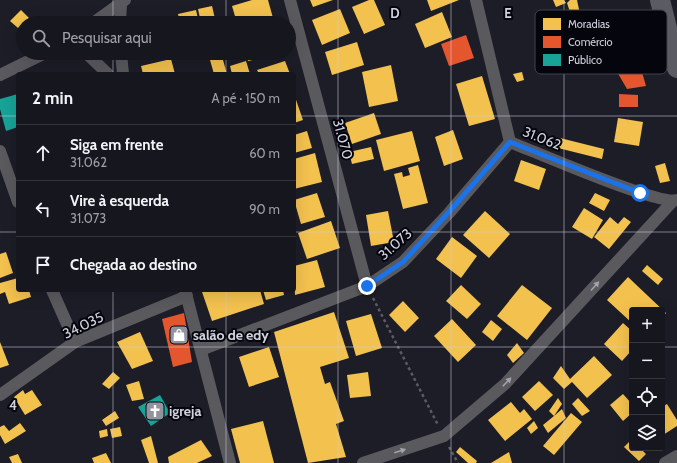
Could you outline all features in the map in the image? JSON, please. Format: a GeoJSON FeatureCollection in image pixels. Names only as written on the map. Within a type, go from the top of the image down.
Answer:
{"type":"FeatureCollection","features":[{"type":"Feature","properties":{"kind":"main road"},"geometry":{"type":"LineString","coordinates":[[660,0],[662,10]]}},
{"type":"Feature","properties":{"kind":"main road"},"geometry":{"type":"LineString","coordinates":[[667,28],[677,68]]}},
{"type":"Feature","properties":{"kind":"street","name":"31.070"},"geometry":{"type":"LineString","coordinates":[[290,0],[294,16]]}},
{"type":"Feature","properties":{"kind":"street","name":"31.062"},"geometry":{"type":"LineString","coordinates":[[476,0],[510,142],[640,193],[674,201]]}},
{"type":"Feature","properties":{"kind":"street"},"geometry":{"type":"LineString","coordinates":[[103,16],[123,2]]}},
{"type":"Feature","properties":{"kind":"street"},"geometry":{"type":"LineString","coordinates":[[121,16],[123,2]]}},
{"type":"Feature","properties":{"kind":"street","name":"31.070"},"geometry":{"type":"LineString","coordinates":[[296,22],[367,286]]}},
{"type":"Feature","properties":{"kind":"street"},"geometry":{"type":"LineString","coordinates":[[0,75],[31,60]]}},
{"type":"Feature","properties":{"kind":"street"},"geometry":{"type":"LineString","coordinates":[[93,60],[106,72]]}},
{"type":"Feature","properties":{"kind":"street"},"geometry":{"type":"LineString","coordinates":[[122,60],[123,72]]}},
{"type":"Feature","properties":{"kind":"street","name":"31.073"},"geometry":{"type":"LineString","coordinates":[[201,350],[367,286],[403,262],[510,142]]}},
{"type":"Feature","properties":{"kind":"street"},"geometry":{"type":"LineString","coordinates":[[0,151],[16,196]]}},
{"type":"Feature","properties":{"kind":"street"},"geometry":{"type":"LineString","coordinates":[[363,463],[444,436],[505,384],[674,201]]}},
{"type":"Feature","properties":{"kind":"street"},"geometry":{"type":"LineString","coordinates":[[53,292],[75,342]]}},
{"type":"Feature","properties":{"kind":"street"},"geometry":{"type":"LineString","coordinates":[[186,293],[230,463]]}},
{"type":"Feature","properties":{"kind":"street","name":"34.035"},"geometry":{"type":"LineString","coordinates":[[0,395],[75,342],[186,293]]}},
{"type":"Feature","properties":{"kind":"street"},"geometry":{"type":"LineString","coordinates":[[665,463],[677,456]]}},
{"type":"Feature","properties":{"kind":"path"},"geometry":{"type":"LineString","coordinates":[[367,286],[458,463]]}},
{"type":"Feature","properties":{"kind":"building: Moradias"},"geometry":{"type":"Polygon","coordinates":[[[252,0],[268,0],[272,16],[235,16],[232,6],[252,0]]]}},
{"type":"Feature","properties":{"kind":"building: Moradias"},"geometry":{"type":"Polygon","coordinates":[[[310,0],[333,0],[313,7],[310,0]]]}},
{"type":"Feature","properties":{"kind":"building: Moradias"},"geometry":{"type":"Polygon","coordinates":[[[369,0],[374,0],[385,25],[364,34],[352,7],[369,0]]]}},
{"type":"Feature","properties":{"kind":"building: Moradias"},"geometry":{"type":"Polygon","coordinates":[[[427,0],[459,0],[431,11],[427,0]]]}},
{"type":"Feature","properties":{"kind":"building: Moradias"},"geometry":{"type":"Polygon","coordinates":[[[553,0],[564,0],[566,3],[556,7],[553,0]]]}},
{"type":"Feature","properties":{"kind":"building: Moradias"},"geometry":{"type":"Polygon","coordinates":[[[570,0],[577,0],[579,10],[569,10],[567,3],[570,0]]]}},
{"type":"Feature","properties":{"kind":"building: Moradias"},"geometry":{"type":"Polygon","coordinates":[[[212,6],[214,16],[200,16],[198,9],[212,6]]]}},
{"type":"Feature","properties":{"kind":"building: Moradias"},"geometry":{"type":"Polygon","coordinates":[[[340,9],[350,33],[322,45],[312,20],[340,9]]]}},
{"type":"Feature","properties":{"kind":"building: Moradias"},"geometry":{"type":"Polygon","coordinates":[[[21,10],[27,16],[16,16],[16,26],[10,21],[21,10]]]}},
{"type":"Feature","properties":{"kind":"building: Moradias"},"geometry":{"type":"Polygon","coordinates":[[[196,10],[197,16],[178,16],[178,14],[196,10]]]}},
{"type":"Feature","properties":{"kind":"building: Moradias"},"geometry":{"type":"Polygon","coordinates":[[[442,12],[452,37],[425,48],[415,24],[442,12]]]}},
{"type":"Feature","properties":{"kind":"building: Moradias"},"geometry":{"type":"Polygon","coordinates":[[[357,42],[364,65],[332,75],[325,52],[357,42]]]}},
{"type":"Feature","properties":{"kind":"building: Moradias"},"geometry":{"type":"Polygon","coordinates":[[[171,60],[174,72],[142,72],[141,66],[171,60]]]}},
{"type":"Feature","properties":{"kind":"building: Moradias"},"geometry":{"type":"Polygon","coordinates":[[[210,60],[223,60],[226,72],[213,72],[210,60]]]}},
{"type":"Feature","properties":{"kind":"building: Moradias"},"geometry":{"type":"Polygon","coordinates":[[[246,61],[249,72],[232,72],[230,66],[246,61]]]}},
{"type":"Feature","properties":{"kind":"building: Moradias"},"geometry":{"type":"Polygon","coordinates":[[[285,61],[289,72],[258,72],[257,70],[285,61]]]}},
{"type":"Feature","properties":{"kind":"building: Moradias"},"geometry":{"type":"Polygon","coordinates":[[[391,65],[398,101],[369,107],[362,72],[391,65]]]}},
{"type":"Feature","properties":{"kind":"building: Moradias"},"geometry":{"type":"Polygon","coordinates":[[[522,72],[524,80],[517,82],[513,74],[522,72]]]}},
{"type":"Feature","properties":{"kind":"building: Moradias"},"geometry":{"type":"Polygon","coordinates":[[[482,76],[495,119],[469,126],[456,84],[482,76]]]}},
{"type":"Feature","properties":{"kind":"building: Moradias"},"geometry":{"type":"Polygon","coordinates":[[[296,100],[303,120],[296,122],[296,100]]]}},
{"type":"Feature","properties":{"kind":"building: Moradias"},"geometry":{"type":"Polygon","coordinates":[[[374,113],[381,134],[352,144],[345,123],[374,113]]]}},
{"type":"Feature","properties":{"kind":"building: Moradias"},"geometry":{"type":"Polygon","coordinates":[[[618,118],[643,122],[639,146],[614,142],[618,118]]]}},
{"type":"Feature","properties":{"kind":"building: Moradias"},"geometry":{"type":"Polygon","coordinates":[[[453,130],[463,159],[444,166],[435,137],[453,130]]]}},
{"type":"Feature","properties":{"kind":"building: Moradias"},"geometry":{"type":"Polygon","coordinates":[[[307,131],[312,148],[296,152],[296,134],[307,131]]]}},
{"type":"Feature","properties":{"kind":"building: Moradias"},"geometry":{"type":"Polygon","coordinates":[[[412,131],[420,161],[384,171],[376,140],[412,131]]]}},
{"type":"Feature","properties":{"kind":"building: Moradias"},"geometry":{"type":"Polygon","coordinates":[[[556,137],[604,149],[602,159],[554,147],[556,137]]]}},
{"type":"Feature","properties":{"kind":"building: Moradias"},"geometry":{"type":"Polygon","coordinates":[[[371,147],[374,159],[352,164],[349,152],[371,147]]]}},
{"type":"Feature","properties":{"kind":"building: Moradias"},"geometry":{"type":"Polygon","coordinates":[[[315,153],[322,182],[296,188],[296,158],[315,153]]]}},
{"type":"Feature","properties":{"kind":"building: Moradias"},"geometry":{"type":"Polygon","coordinates":[[[521,160],[546,169],[539,190],[514,181],[521,160]]]}},
{"type":"Feature","properties":{"kind":"building: Moradias"},"geometry":{"type":"Polygon","coordinates":[[[665,163],[670,181],[660,183],[655,166],[665,163]]]}},
{"type":"Feature","properties":{"kind":"building: Moradias"},"geometry":{"type":"Polygon","coordinates":[[[418,165],[428,203],[403,209],[394,174],[402,172],[403,177],[410,175],[408,168],[418,165]]]}},
{"type":"Feature","properties":{"kind":"building: Moradias"},"geometry":{"type":"Polygon","coordinates":[[[317,193],[325,217],[301,224],[296,207],[296,199],[317,193]]]}},
{"type":"Feature","properties":{"kind":"building: Moradias"},"geometry":{"type":"Polygon","coordinates":[[[595,193],[610,200],[604,211],[589,203],[595,193]]]}},
{"type":"Feature","properties":{"kind":"building: Moradias"},"geometry":{"type":"Polygon","coordinates":[[[584,208],[603,220],[592,239],[572,227],[584,208]]]}},
{"type":"Feature","properties":{"kind":"building: Moradias"},"geometry":{"type":"Polygon","coordinates":[[[388,211],[394,242],[371,246],[366,215],[388,211]]]}},
{"type":"Feature","properties":{"kind":"building: Moradias"},"geometry":{"type":"Polygon","coordinates":[[[485,211],[510,234],[489,258],[463,235],[485,211]]]}},
{"type":"Feature","properties":{"kind":"building: Moradias"},"geometry":{"type":"Polygon","coordinates":[[[610,217],[618,224],[624,217],[631,222],[609,249],[594,237],[610,217]]]}},
{"type":"Feature","properties":{"kind":"building: Moradias"},"geometry":{"type":"Polygon","coordinates":[[[331,221],[340,248],[307,259],[298,233],[331,221]]]}},
{"type":"Feature","properties":{"kind":"building: Moradias"},"geometry":{"type":"Polygon","coordinates":[[[452,237],[477,256],[461,278],[436,259],[452,237]]]}},
{"type":"Feature","properties":{"kind":"building: Moradias"},"geometry":{"type":"Polygon","coordinates":[[[6,252],[13,273],[0,278],[0,254],[6,252]]]}},
{"type":"Feature","properties":{"kind":"building: Moradias"},"geometry":{"type":"Polygon","coordinates":[[[317,260],[325,287],[295,295],[296,265],[317,260]]]}},
{"type":"Feature","properties":{"kind":"building: Moradias"},"geometry":{"type":"Polygon","coordinates":[[[647,265],[663,279],[658,285],[642,271],[647,265]]]}},
{"type":"Feature","properties":{"kind":"building: Moradias"},"geometry":{"type":"Polygon","coordinates":[[[628,277],[660,307],[629,307],[629,320],[607,300],[628,277]]]}},
{"type":"Feature","properties":{"kind":"building: Moradias"},"geometry":{"type":"Polygon","coordinates":[[[16,279],[16,292],[30,292],[31,297],[9,304],[5,292],[0,294],[0,283],[16,279]]]}},
{"type":"Feature","properties":{"kind":"building: Moradias"},"geometry":{"type":"Polygon","coordinates":[[[461,285],[481,304],[467,319],[446,301],[461,285]]]}},
{"type":"Feature","properties":{"kind":"building: Moradias"},"geometry":{"type":"Polygon","coordinates":[[[522,285],[552,308],[527,340],[497,316],[522,285]]]}},
{"type":"Feature","properties":{"kind":"building: Moradias"},"geometry":{"type":"Polygon","coordinates":[[[202,292],[261,292],[264,304],[212,321],[202,292]]]}},
{"type":"Feature","properties":{"kind":"building: Moradias"},"geometry":{"type":"Polygon","coordinates":[[[264,292],[283,292],[284,295],[266,300],[264,292]]]}},
{"type":"Feature","properties":{"kind":"building: Moradias"},"geometry":{"type":"Polygon","coordinates":[[[403,301],[419,318],[405,332],[389,315],[403,301]]]}},
{"type":"Feature","properties":{"kind":"building: Moradias"},"geometry":{"type":"Polygon","coordinates":[[[334,312],[349,358],[320,367],[325,384],[330,382],[344,421],[336,424],[346,457],[308,463],[274,332],[334,312]]]}},
{"type":"Feature","properties":{"kind":"building: Moradias"},"geometry":{"type":"Polygon","coordinates":[[[371,314],[382,348],[356,356],[346,321],[371,314]]]}},
{"type":"Feature","properties":{"kind":"building: Moradias"},"geometry":{"type":"Polygon","coordinates":[[[452,319],[476,345],[458,362],[434,336],[452,319]]]}},
{"type":"Feature","properties":{"kind":"building: Moradias"},"geometry":{"type":"Polygon","coordinates":[[[491,320],[502,329],[493,341],[482,332],[491,320]]]}},
{"type":"Feature","properties":{"kind":"building: Moradias"},"geometry":{"type":"Polygon","coordinates":[[[623,323],[629,328],[629,353],[622,361],[604,344],[623,323]]]}},
{"type":"Feature","properties":{"kind":"building: Moradias"},"geometry":{"type":"Polygon","coordinates":[[[140,332],[153,361],[132,369],[117,342],[140,332]]]}},
{"type":"Feature","properties":{"kind":"building: Moradias"},"geometry":{"type":"Polygon","coordinates":[[[0,342],[9,365],[0,368],[0,342]]]}},
{"type":"Feature","properties":{"kind":"building: Moradias"},"geometry":{"type":"Polygon","coordinates":[[[517,343],[524,353],[513,363],[507,355],[517,343]]]}},
{"type":"Feature","properties":{"kind":"building: Moradias"},"geometry":{"type":"Polygon","coordinates":[[[269,347],[279,377],[249,387],[239,357],[269,347]]]}},
{"type":"Feature","properties":{"kind":"building: Moradias"},"geometry":{"type":"Polygon","coordinates":[[[594,356],[612,375],[587,398],[572,382],[564,389],[553,378],[561,366],[570,379],[594,356]]]}},
{"type":"Feature","properties":{"kind":"building: Moradias"},"geometry":{"type":"Polygon","coordinates":[[[113,372],[120,378],[109,389],[102,384],[113,372]]]}},
{"type":"Feature","properties":{"kind":"building: Moradias"},"geometry":{"type":"Polygon","coordinates":[[[368,372],[371,396],[350,398],[347,375],[368,372]]]}},
{"type":"Feature","properties":{"kind":"building: Moradias"},"geometry":{"type":"Polygon","coordinates":[[[139,381],[144,399],[132,401],[126,385],[139,381]]]}},
{"type":"Feature","properties":{"kind":"building: Moradias"},"geometry":{"type":"Polygon","coordinates":[[[539,381],[553,395],[535,411],[522,397],[539,381]]]}},
{"type":"Feature","properties":{"kind":"building: Moradias"},"geometry":{"type":"Polygon","coordinates":[[[23,390],[25,394],[32,390],[42,405],[25,415],[14,397],[23,390]]]}},
{"type":"Feature","properties":{"kind":"building: Moradias"},"geometry":{"type":"Polygon","coordinates":[[[623,394],[629,401],[629,416],[623,421],[610,405],[623,394]]]}},
{"type":"Feature","properties":{"kind":"building: Moradias"},"geometry":{"type":"Polygon","coordinates":[[[558,398],[562,404],[554,416],[549,411],[558,398]]]}},
{"type":"Feature","properties":{"kind":"building: Moradias"},"geometry":{"type":"Polygon","coordinates":[[[578,398],[590,411],[582,416],[572,404],[578,398]]]}},
{"type":"Feature","properties":{"kind":"building: Moradias"},"geometry":{"type":"Polygon","coordinates":[[[511,402],[520,413],[524,409],[532,419],[505,441],[488,420],[511,402]]]}},
{"type":"Feature","properties":{"kind":"building: Moradias"},"geometry":{"type":"Polygon","coordinates":[[[667,404],[677,420],[677,426],[665,434],[665,415],[665,405],[667,404]]]}},
{"type":"Feature","properties":{"kind":"building: Moradias"},"geometry":{"type":"Polygon","coordinates":[[[562,409],[566,418],[548,433],[543,425],[562,409]]]}},
{"type":"Feature","properties":{"kind":"building: Moradias"},"geometry":{"type":"Polygon","coordinates":[[[115,411],[119,418],[106,426],[102,420],[115,411]]]}},
{"type":"Feature","properties":{"kind":"building: Moradias"},"geometry":{"type":"Polygon","coordinates":[[[571,413],[582,422],[554,455],[543,446],[571,413]]]}},
{"type":"Feature","properties":{"kind":"building: Moradias"},"geometry":{"type":"Polygon","coordinates":[[[263,421],[274,463],[240,463],[231,429],[263,421]]]}},
{"type":"Feature","properties":{"kind":"building: Moradias"},"geometry":{"type":"Polygon","coordinates":[[[534,421],[538,428],[531,434],[527,428],[534,421]]]}},
{"type":"Feature","properties":{"kind":"building: Moradias"},"geometry":{"type":"Polygon","coordinates":[[[20,423],[26,431],[5,444],[0,435],[0,427],[4,425],[9,431],[20,423]]]}},
{"type":"Feature","properties":{"kind":"building: Moradias"},"geometry":{"type":"Polygon","coordinates":[[[120,427],[122,436],[112,438],[110,429],[120,427]]]}},
{"type":"Feature","properties":{"kind":"building: Moradias"},"geometry":{"type":"Polygon","coordinates":[[[107,429],[108,436],[100,438],[99,431],[107,429]]]}},
{"type":"Feature","properties":{"kind":"building: Moradias"},"geometry":{"type":"Polygon","coordinates":[[[151,436],[158,463],[149,463],[141,440],[151,436]]]}},
{"type":"Feature","properties":{"kind":"building: Moradias"},"geometry":{"type":"Polygon","coordinates":[[[201,440],[212,456],[197,463],[169,463],[168,457],[201,440]]]}},
{"type":"Feature","properties":{"kind":"building: Moradias"},"geometry":{"type":"Polygon","coordinates":[[[629,442],[629,451],[643,451],[646,454],[639,461],[624,447],[629,442]]]}},
{"type":"Feature","properties":{"kind":"building: Moradias"},"geometry":{"type":"Polygon","coordinates":[[[460,447],[477,461],[476,463],[468,463],[456,452],[460,447]]]}},
{"type":"Feature","properties":{"kind":"building: Moradias"},"geometry":{"type":"Polygon","coordinates":[[[509,452],[512,463],[491,463],[509,452]]]}},
{"type":"Feature","properties":{"kind":"building: Moradias"},"geometry":{"type":"Polygon","coordinates":[[[106,453],[111,463],[94,463],[92,458],[106,453]]]}},
{"type":"Feature","properties":{"kind":"building: Moradias"},"geometry":{"type":"Polygon","coordinates":[[[18,454],[22,463],[12,463],[9,457],[18,454]]]}},
{"type":"Feature","properties":{"kind":"building: Comércio"},"geometry":{"type":"Polygon","coordinates":[[[466,35],[474,58],[449,66],[441,44],[466,35]]]}},
{"type":"Feature","properties":{"kind":"building: Comércio"},"geometry":{"type":"Polygon","coordinates":[[[618,74],[643,74],[646,86],[627,89],[618,74]]]}},
{"type":"Feature","properties":{"kind":"building: Comércio"},"geometry":{"type":"Polygon","coordinates":[[[619,94],[638,95],[638,107],[619,107],[619,94]]]}},
{"type":"Feature","properties":{"kind":"building: Comércio"},"geometry":{"type":"Polygon","coordinates":[[[184,313],[192,362],[173,367],[162,319],[184,313]]]}},
{"type":"Feature","properties":{"kind":"building: Público"},"geometry":{"type":"Polygon","coordinates":[[[16,95],[16,128],[6,131],[0,109],[0,99],[16,95]]]}},
{"type":"Feature","properties":{"kind":"building: Público"},"geometry":{"type":"Polygon","coordinates":[[[160,395],[170,413],[151,426],[138,407],[160,395]]]}},
{"type":"Feature","properties":{"kind":"place","name":"salão de edy"},"geometry":{"type":"Point","coordinates":[179,335]}},
{"type":"Feature","properties":{"kind":"place","name":"igreja"},"geometry":{"type":"Point","coordinates":[155,411]}},
{"type":"Feature","properties":{"kind":"route"},"geometry":{"type":"LineString","coordinates":[[367,286],[403,262],[510,142],[640,193]]}}]}
